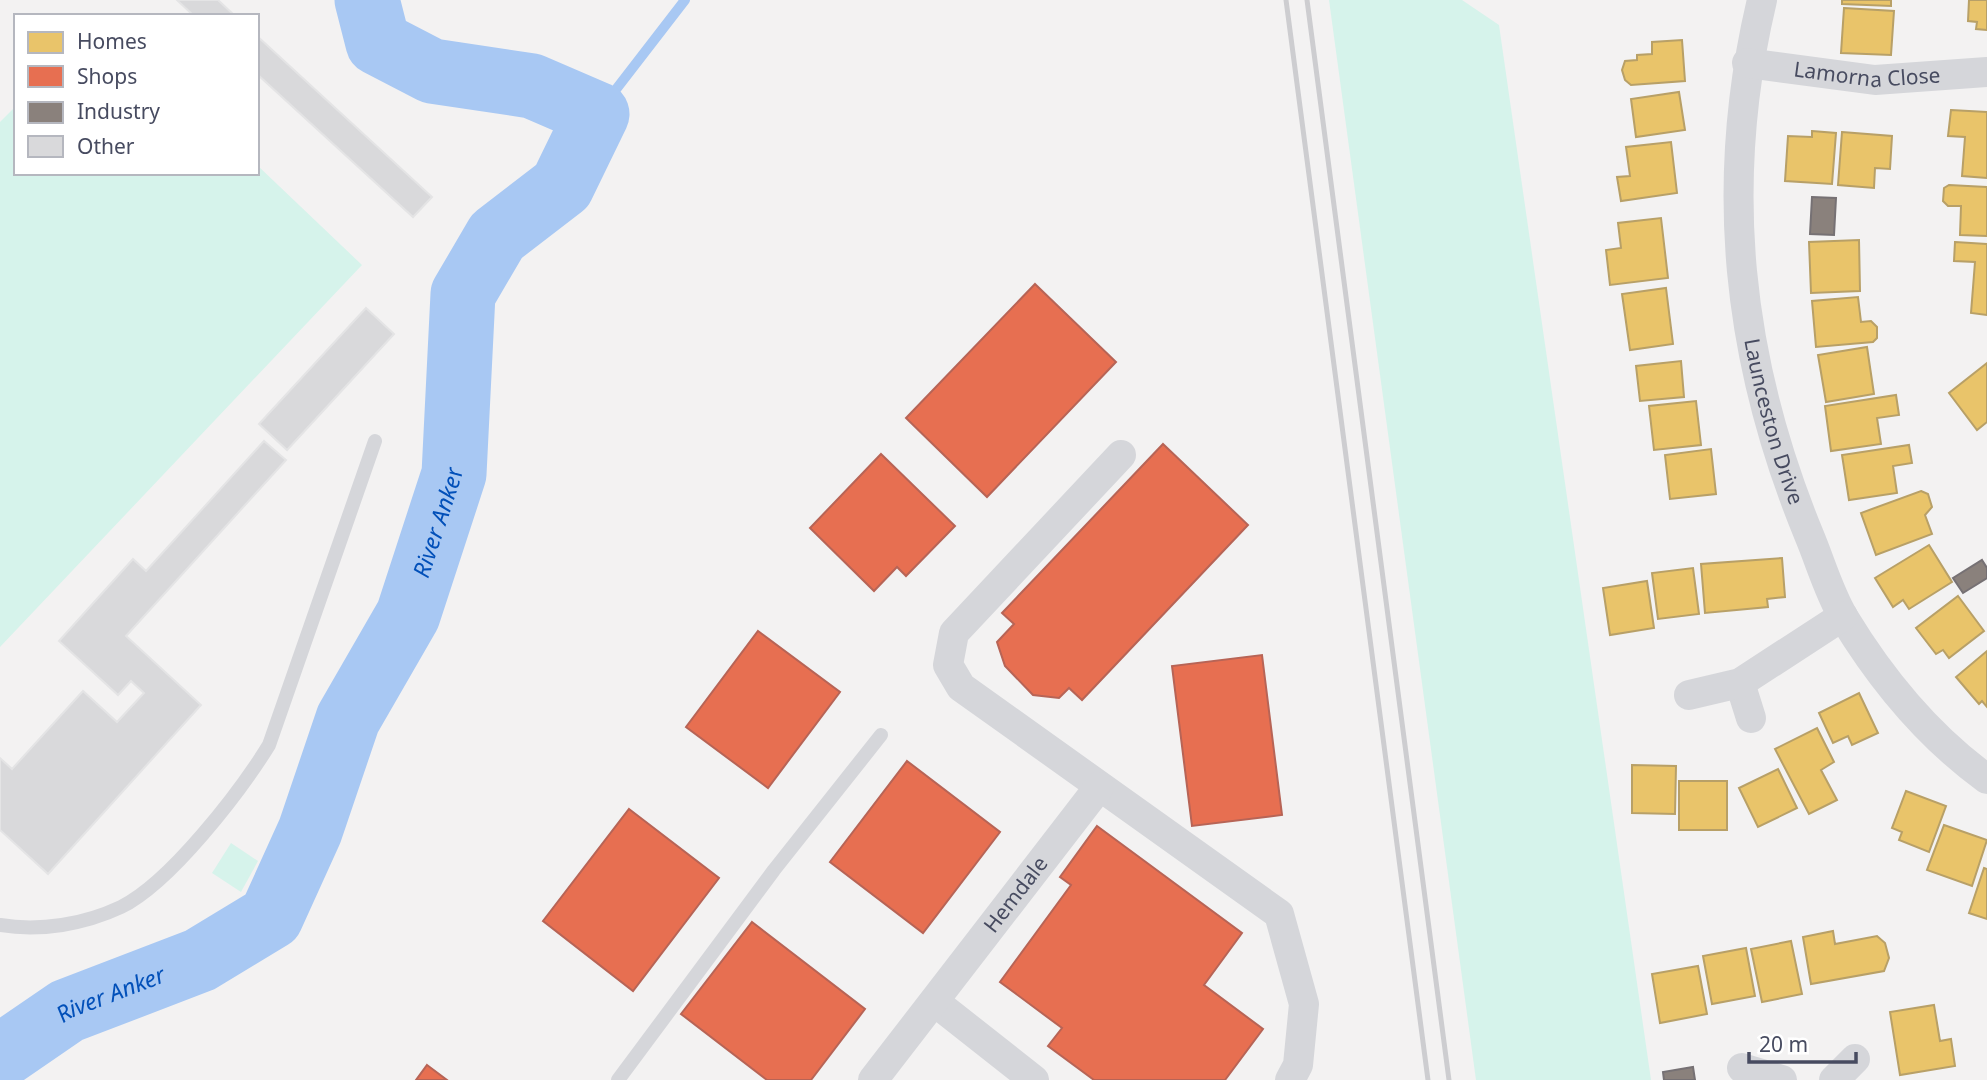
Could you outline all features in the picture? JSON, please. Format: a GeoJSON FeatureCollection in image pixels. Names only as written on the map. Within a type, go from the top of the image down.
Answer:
{"type":"FeatureCollection","features":[{"type":"Feature","properties":{"kind":"street","name":"Launceston Drive"},"geometry":{"type":"LineString","coordinates":[[1762,0],[1747,63],[1738,152],[1739,226],[1746,314],[1768,424],[1800,512],[1843,616],[1904,702],[1957,758],[1987,779]]}},
{"type":"Feature","properties":{"kind":"street","name":"Lamorna Close"},"geometry":{"type":"LineString","coordinates":[[1747,63],[1875,80],[1987,72]]}},
{"type":"Feature","properties":{"kind":"street"},"geometry":{"type":"LineString","coordinates":[[1121,455],[954,633],[948,666],[961,687],[1279,914],[1304,1004],[1298,1065],[1290,1080]]}},
{"type":"Feature","properties":{"kind":"street"},"geometry":{"type":"LineString","coordinates":[[1689,695],[1740,683],[1843,616]]}},
{"type":"Feature","properties":{"kind":"street"},"geometry":{"type":"LineString","coordinates":[[1740,683],[1751,718]]}},
{"type":"Feature","properties":{"kind":"street","name":"Hemdale"},"geometry":{"type":"LineString","coordinates":[[873,1080],[1099,787]]}},
{"type":"Feature","properties":{"kind":"street"},"geometry":{"type":"LineString","coordinates":[[935,1002],[1034,1080]]}},
{"type":"Feature","properties":{"kind":"street"},"geometry":{"type":"LineString","coordinates":[[1834,1080],[1855,1059]]}},
{"type":"Feature","properties":{"kind":"street"},"geometry":{"type":"LineString","coordinates":[[1742,1068],[1782,1080]]}},
{"type":"Feature","properties":{"kind":"lane"},"geometry":{"type":"LineString","coordinates":[[0,925],[46,927],[80,922],[123,906],[170,869],[243,786],[269,745],[286,701],[376,441]]}},
{"type":"Feature","properties":{"kind":"lane"},"geometry":{"type":"LineString","coordinates":[[618,1080],[774,870],[881,734]]}},
{"type":"Feature","properties":{"kind":"green space"},"geometry":{"type":"Polygon","coordinates":[[[1329,0],[1462,0],[1499,25],[1651,1080],[1476,1080],[1329,0]]]}},
{"type":"Feature","properties":{"kind":"green space"},"geometry":{"type":"Polygon","coordinates":[[[14,108],[14,175],[259,175],[259,167],[362,265],[0,647],[0,122],[14,108]]]}},
{"type":"Feature","properties":{"kind":"green space"},"geometry":{"type":"Polygon","coordinates":[[[231,843],[258,861],[241,892],[212,873],[231,843]]]}},
{"type":"Feature","properties":{"kind":"building: Homes"},"geometry":{"type":"Polygon","coordinates":[[[1842,0],[1891,0],[1891,6],[1842,4],[1842,0]]]}},
{"type":"Feature","properties":{"kind":"building: Homes"},"geometry":{"type":"Polygon","coordinates":[[[1969,0],[1987,0],[1987,30],[1976,29],[1977,22],[1968,21],[1969,0]]]}},
{"type":"Feature","properties":{"kind":"building: Homes"},"geometry":{"type":"Polygon","coordinates":[[[1844,8],[1894,11],[1891,55],[1841,53],[1844,8]]]}},
{"type":"Feature","properties":{"kind":"building: Homes"},"geometry":{"type":"Polygon","coordinates":[[[1682,40],[1685,81],[1631,85],[1625,80],[1622,70],[1625,61],[1637,60],[1637,55],[1652,54],[1652,42],[1682,40]]]}},
{"type":"Feature","properties":{"kind":"building: Homes"},"geometry":{"type":"Polygon","coordinates":[[[1679,92],[1685,130],[1636,137],[1631,99],[1679,92]]]}},
{"type":"Feature","properties":{"kind":"building: Homes"},"geometry":{"type":"Polygon","coordinates":[[[1951,110],[1987,112],[1987,178],[1962,176],[1965,137],[1948,136],[1951,110]]]}},
{"type":"Feature","properties":{"kind":"building: Homes"},"geometry":{"type":"Polygon","coordinates":[[[1812,131],[1836,133],[1832,184],[1785,181],[1788,136],[1812,137],[1812,131]]]}},
{"type":"Feature","properties":{"kind":"building: Homes"},"geometry":{"type":"Polygon","coordinates":[[[1842,132],[1892,136],[1890,169],[1875,168],[1874,188],[1838,185],[1842,132]]]}},
{"type":"Feature","properties":{"kind":"building: Homes"},"geometry":{"type":"Polygon","coordinates":[[[1671,142],[1677,193],[1621,201],[1617,177],[1630,176],[1626,147],[1671,142]]]}},
{"type":"Feature","properties":{"kind":"building: Homes"},"geometry":{"type":"Polygon","coordinates":[[[1949,185],[1987,187],[1987,236],[1960,235],[1961,206],[1948,206],[1943,201],[1944,188],[1949,185]]]}},
{"type":"Feature","properties":{"kind":"building: Homes"},"geometry":{"type":"Polygon","coordinates":[[[1661,218],[1668,278],[1610,285],[1606,250],[1621,248],[1618,223],[1661,218]]]}},
{"type":"Feature","properties":{"kind":"building: Homes"},"geometry":{"type":"Polygon","coordinates":[[[1859,240],[1860,291],[1811,293],[1809,242],[1859,240]]]}},
{"type":"Feature","properties":{"kind":"building: Homes"},"geometry":{"type":"Polygon","coordinates":[[[1955,242],[1987,244],[1987,315],[1971,313],[1975,262],[1954,261],[1955,242]]]}},
{"type":"Feature","properties":{"kind":"building: Homes"},"geometry":{"type":"Polygon","coordinates":[[[1666,288],[1673,344],[1630,350],[1622,294],[1666,288]]]}},
{"type":"Feature","properties":{"kind":"building: Homes"},"geometry":{"type":"Polygon","coordinates":[[[1858,297],[1861,322],[1871,321],[1877,327],[1877,338],[1873,342],[1816,347],[1812,301],[1858,297]]]}},
{"type":"Feature","properties":{"kind":"building: Homes"},"geometry":{"type":"Polygon","coordinates":[[[1867,347],[1874,394],[1826,402],[1818,355],[1867,347]]]}},
{"type":"Feature","properties":{"kind":"building: Homes"},"geometry":{"type":"Polygon","coordinates":[[[1681,361],[1684,397],[1640,401],[1636,366],[1681,361]]]}},
{"type":"Feature","properties":{"kind":"building: Homes"},"geometry":{"type":"Polygon","coordinates":[[[1987,363],[1987,422],[1977,430],[1949,393],[1987,363]]]}},
{"type":"Feature","properties":{"kind":"building: Homes"},"geometry":{"type":"Polygon","coordinates":[[[1896,395],[1899,415],[1877,418],[1881,444],[1831,451],[1825,406],[1896,395]]]}},
{"type":"Feature","properties":{"kind":"building: Homes"},"geometry":{"type":"Polygon","coordinates":[[[1696,401],[1701,445],[1654,450],[1649,406],[1696,401]]]}},
{"type":"Feature","properties":{"kind":"building: Homes"},"geometry":{"type":"Polygon","coordinates":[[[1909,445],[1912,463],[1893,466],[1897,493],[1849,500],[1842,455],[1909,445]]]}},
{"type":"Feature","properties":{"kind":"building: Homes"},"geometry":{"type":"Polygon","coordinates":[[[1711,449],[1716,494],[1670,499],[1665,455],[1711,449]]]}},
{"type":"Feature","properties":{"kind":"building: Homes"},"geometry":{"type":"Polygon","coordinates":[[[1921,491],[1928,494],[1932,507],[1925,515],[1932,534],[1876,555],[1861,513],[1921,491]]]}},
{"type":"Feature","properties":{"kind":"building: Homes"},"geometry":{"type":"Polygon","coordinates":[[[1929,545],[1952,582],[1909,609],[1903,600],[1893,607],[1875,578],[1929,545]]]}},
{"type":"Feature","properties":{"kind":"building: Homes"},"geometry":{"type":"Polygon","coordinates":[[[1782,558],[1785,597],[1767,599],[1768,607],[1705,613],[1701,564],[1782,558]]]}},
{"type":"Feature","properties":{"kind":"building: Homes"},"geometry":{"type":"Polygon","coordinates":[[[1693,568],[1699,614],[1658,619],[1652,573],[1693,568]]]}},
{"type":"Feature","properties":{"kind":"building: Homes"},"geometry":{"type":"Polygon","coordinates":[[[1647,581],[1654,628],[1610,635],[1603,588],[1647,581]]]}},
{"type":"Feature","properties":{"kind":"building: Homes"},"geometry":{"type":"Polygon","coordinates":[[[1958,596],[1984,631],[1949,658],[1943,650],[1936,654],[1916,628],[1958,596]]]}},
{"type":"Feature","properties":{"kind":"building: Homes"},"geometry":{"type":"Polygon","coordinates":[[[1987,651],[1987,707],[1982,701],[1979,704],[1956,677],[1987,651]]]}},
{"type":"Feature","properties":{"kind":"building: Homes"},"geometry":{"type":"Polygon","coordinates":[[[1859,693],[1878,733],[1852,745],[1848,736],[1833,743],[1819,713],[1859,693]]]}},
{"type":"Feature","properties":{"kind":"building: Homes"},"geometry":{"type":"Polygon","coordinates":[[[1817,728],[1834,762],[1821,770],[1837,800],[1809,814],[1775,749],[1817,728]]]}},
{"type":"Feature","properties":{"kind":"building: Homes"},"geometry":{"type":"Polygon","coordinates":[[[1632,765],[1676,766],[1675,814],[1632,813],[1632,765]]]}},
{"type":"Feature","properties":{"kind":"building: Homes"},"geometry":{"type":"Polygon","coordinates":[[[1778,769],[1797,808],[1758,827],[1739,788],[1778,769]]]}},
{"type":"Feature","properties":{"kind":"building: Homes"},"geometry":{"type":"Polygon","coordinates":[[[1679,781],[1727,781],[1727,830],[1679,830],[1679,781]]]}},
{"type":"Feature","properties":{"kind":"building: Homes"},"geometry":{"type":"Polygon","coordinates":[[[1906,791],[1946,806],[1929,852],[1899,840],[1902,832],[1892,828],[1906,791]]]}},
{"type":"Feature","properties":{"kind":"building: Homes"},"geometry":{"type":"Polygon","coordinates":[[[1944,825],[1987,840],[1972,886],[1927,870],[1944,825]]]}},
{"type":"Feature","properties":{"kind":"building: Homes"},"geometry":{"type":"Polygon","coordinates":[[[1984,868],[1987,869],[1987,919],[1969,913],[1984,868]]]}},
{"type":"Feature","properties":{"kind":"building: Homes"},"geometry":{"type":"Polygon","coordinates":[[[1833,931],[1835,944],[1877,936],[1885,943],[1889,958],[1884,971],[1811,984],[1803,937],[1833,931]]]}},
{"type":"Feature","properties":{"kind":"building: Homes"},"geometry":{"type":"Polygon","coordinates":[[[1791,941],[1802,994],[1762,1002],[1751,949],[1791,941]]]}},
{"type":"Feature","properties":{"kind":"building: Homes"},"geometry":{"type":"Polygon","coordinates":[[[1746,948],[1755,996],[1712,1004],[1703,956],[1746,948]]]}},
{"type":"Feature","properties":{"kind":"building: Homes"},"geometry":{"type":"Polygon","coordinates":[[[1698,966],[1707,1014],[1660,1023],[1652,974],[1698,966]]]}},
{"type":"Feature","properties":{"kind":"building: Homes"},"geometry":{"type":"Polygon","coordinates":[[[1934,1005],[1940,1041],[1951,1039],[1955,1066],[1900,1075],[1890,1012],[1934,1005]]]}},
{"type":"Feature","properties":{"kind":"building: Shops"},"geometry":{"type":"Polygon","coordinates":[[[1035,284],[1116,362],[987,497],[906,418],[1035,284]]]}},
{"type":"Feature","properties":{"kind":"building: Shops"},"geometry":{"type":"Polygon","coordinates":[[[1163,444],[1248,525],[1082,700],[1069,688],[1059,698],[1033,695],[1005,666],[997,642],[1014,624],[1002,613],[1163,444]]]}},
{"type":"Feature","properties":{"kind":"building: Shops"},"geometry":{"type":"Polygon","coordinates":[[[881,454],[955,526],[906,576],[897,567],[874,591],[810,528],[881,454]]]}},
{"type":"Feature","properties":{"kind":"building: Shops"},"geometry":{"type":"Polygon","coordinates":[[[758,631],[840,692],[768,788],[686,727],[758,631]]]}},
{"type":"Feature","properties":{"kind":"building: Shops"},"geometry":{"type":"Polygon","coordinates":[[[1262,655],[1282,815],[1192,826],[1172,666],[1262,655]]]}},
{"type":"Feature","properties":{"kind":"building: Shops"},"geometry":{"type":"Polygon","coordinates":[[[907,761],[1000,832],[923,933],[830,862],[907,761]]]}},
{"type":"Feature","properties":{"kind":"building: Shops"},"geometry":{"type":"Polygon","coordinates":[[[629,809],[719,878],[633,991],[543,921],[629,809]]]}},
{"type":"Feature","properties":{"kind":"building: Shops"},"geometry":{"type":"Polygon","coordinates":[[[1097,826],[1242,933],[1204,985],[1263,1029],[1225,1080],[1094,1080],[1048,1046],[1062,1028],[1000,982],[1071,885],[1060,877],[1097,826]]]}},
{"type":"Feature","properties":{"kind":"building: Shops"},"geometry":{"type":"Polygon","coordinates":[[[752,922],[865,1009],[811,1080],[767,1080],[681,1014],[752,922]]]}},
{"type":"Feature","properties":{"kind":"building: Shops"},"geometry":{"type":"Polygon","coordinates":[[[427,1065],[447,1080],[416,1080],[427,1065]]]}},
{"type":"Feature","properties":{"kind":"building: Industry"},"geometry":{"type":"Polygon","coordinates":[[[1812,197],[1836,198],[1834,235],[1810,234],[1812,197]]]}},
{"type":"Feature","properties":{"kind":"building: Industry"},"geometry":{"type":"Polygon","coordinates":[[[1982,560],[1987,568],[1987,578],[1963,593],[1953,578],[1982,560]]]}},
{"type":"Feature","properties":{"kind":"building: Industry"},"geometry":{"type":"Polygon","coordinates":[[[1693,1067],[1695,1080],[1664,1080],[1663,1072],[1693,1067]]]}},
{"type":"Feature","properties":{"kind":"building: Other"},"geometry":{"type":"Polygon","coordinates":[[[177,0],[218,0],[233,14],[192,14],[177,0]]]}},
{"type":"Feature","properties":{"kind":"building: Other"},"geometry":{"type":"Polygon","coordinates":[[[259,38],[432,197],[413,217],[259,76],[259,38]]]}},
{"type":"Feature","properties":{"kind":"building: Other"},"geometry":{"type":"Polygon","coordinates":[[[366,308],[394,334],[287,450],[259,424],[366,308]]]}},
{"type":"Feature","properties":{"kind":"building: Other"},"geometry":{"type":"Polygon","coordinates":[[[264,441],[286,460],[126,636],[201,705],[48,874],[0,830],[0,758],[12,769],[83,691],[117,722],[144,693],[131,681],[118,695],[59,641],[133,559],[146,571],[264,441]]]}},
{"type":"Feature","properties":{"kind":"waterway","name":"River Anker"},"geometry":{"type":"LineString","coordinates":[[0,1057],[67,1011],[200,960],[271,917],[310,831],[348,719],[408,615],[454,474],[463,294],[497,236],[562,186],[597,114],[532,86],[432,71],[378,43],[367,0]]}},
{"type":"Feature","properties":{"kind":"waterway"},"geometry":{"type":"LineString","coordinates":[[597,114],[685,0]]}},
{"type":"Feature","properties":{"kind":"railway"},"geometry":{"type":"LineString","coordinates":[[1286,0],[1428,1080]]}},
{"type":"Feature","properties":{"kind":"railway"},"geometry":{"type":"LineString","coordinates":[[1307,0],[1449,1080]]}}]}
